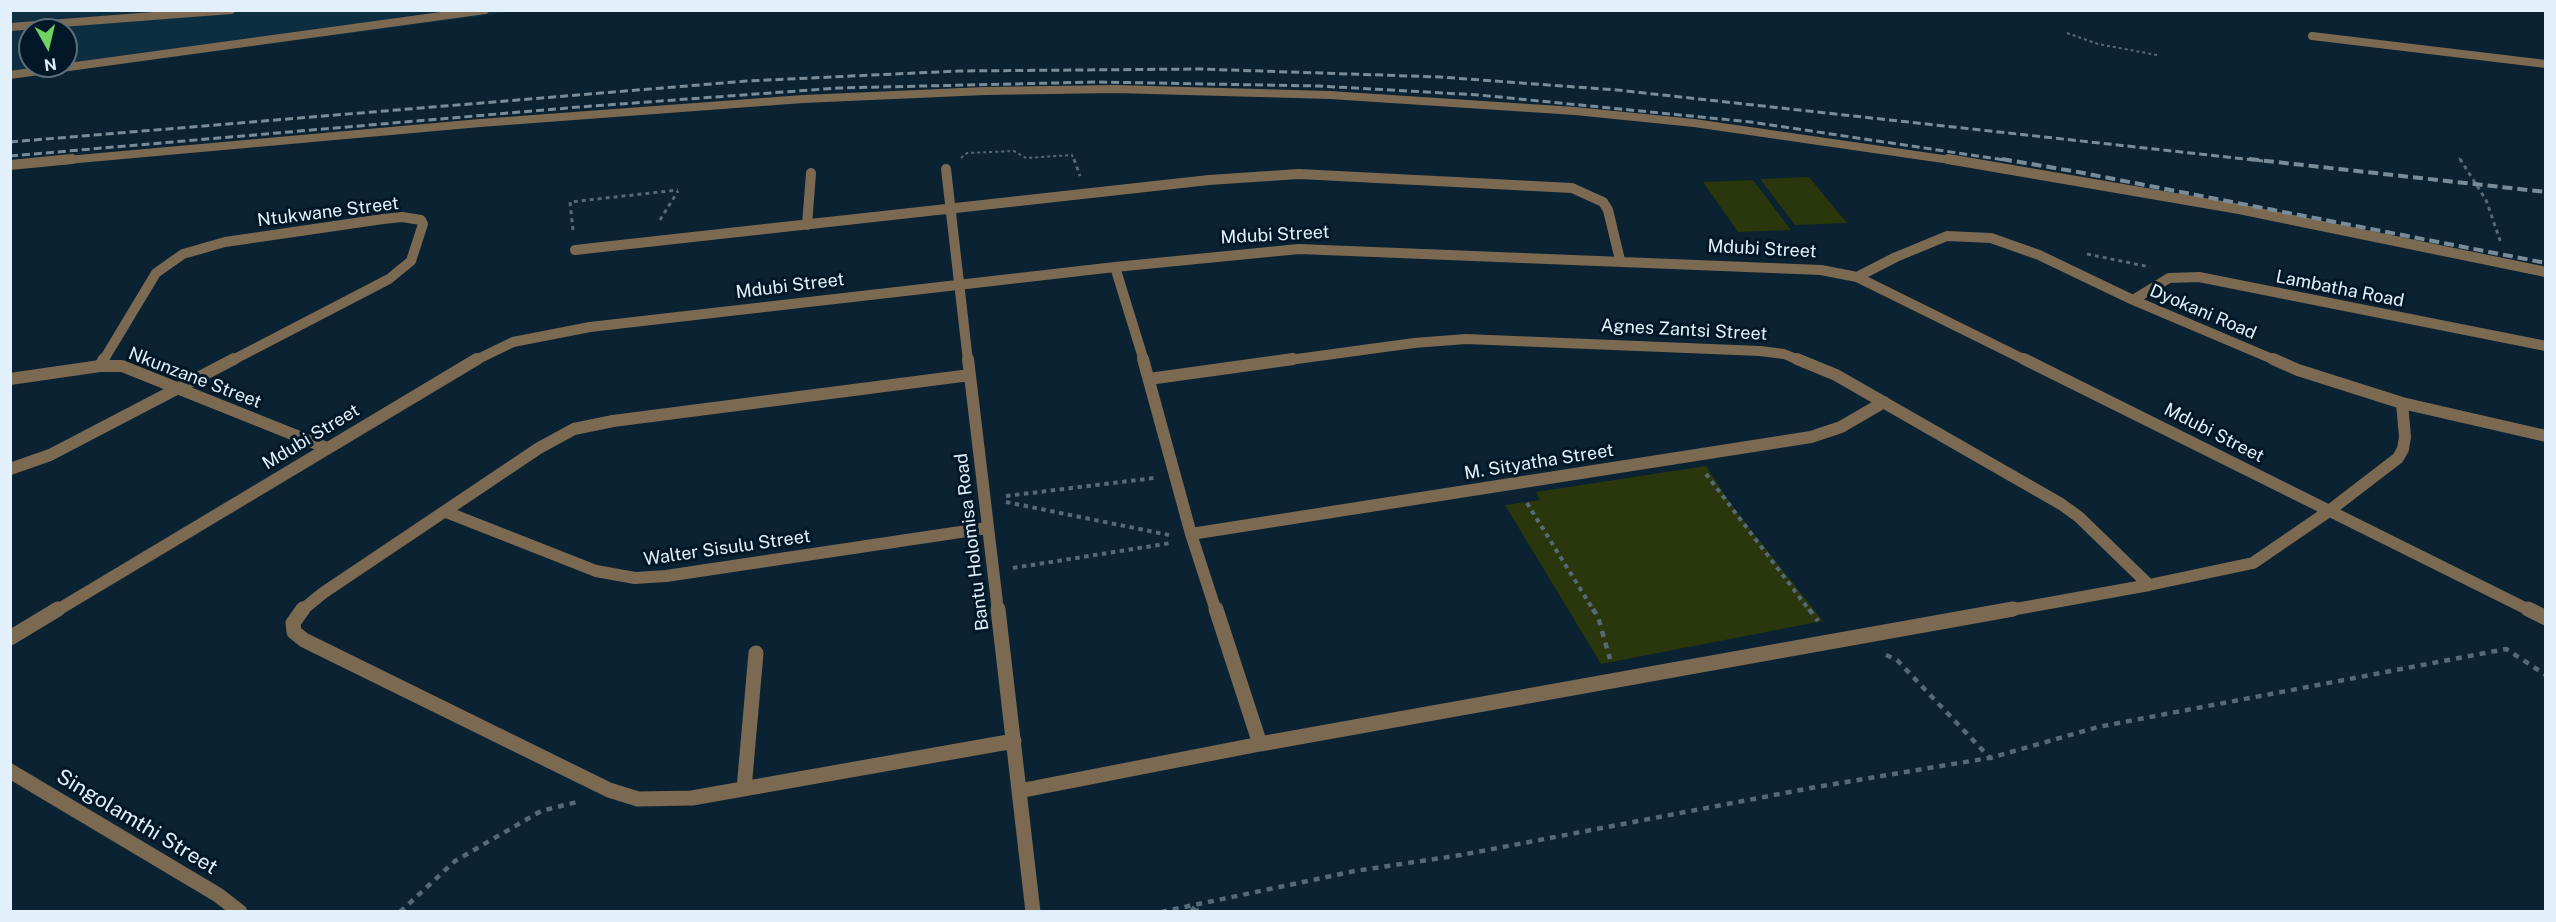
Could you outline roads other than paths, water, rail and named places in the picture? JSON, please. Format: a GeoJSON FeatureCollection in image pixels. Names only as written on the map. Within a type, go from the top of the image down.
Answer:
{"type":"FeatureCollection","features":[{"type":"Feature","properties":{"kind":"street"},"geometry":{"type":"LineString","coordinates":[[10,27],[231,10]]}},
{"type":"Feature","properties":{"kind":"street"},"geometry":{"type":"LineString","coordinates":[[10,75],[485,10]]}},
{"type":"Feature","properties":{"kind":"street"},"geometry":{"type":"LineString","coordinates":[[2312,36],[2546,64]]}},
{"type":"Feature","properties":{"kind":"street"},"geometry":{"type":"LineString","coordinates":[[10,165],[480,123],[803,99],[1115,89],[1319,95],[1587,112],[1816,139],[2048,175],[2228,207],[2546,272]]}},
{"type":"Feature","properties":{"kind":"street","name":"Bantu Holomisa Road"},"geometry":{"type":"LineString","coordinates":[[946,169],[1033,912]]}},
{"type":"Feature","properties":{"kind":"street"},"geometry":{"type":"LineString","coordinates":[[807,225],[811,173]]}},
{"type":"Feature","properties":{"kind":"street"},"geometry":{"type":"LineString","coordinates":[[575,250],[1278,174],[1561,186],[1583,191],[1603,202],[1608,210],[1620,260]]}},
{"type":"Feature","properties":{"kind":"street","name":"Ntukwane Street"},"geometry":{"type":"LineString","coordinates":[[100,366],[156,273],[183,254],[201,246],[383,219],[421,220],[423,224],[416,252],[411,261],[396,274],[180,388]]}},
{"type":"Feature","properties":{"kind":"street","name":"Dyokani Road"},"geometry":{"type":"LineString","coordinates":[[1857,277],[1896,257],[1947,237],[1969,236],[2012,244],[2133,300],[2298,370],[2402,403],[2546,436]]}},
{"type":"Feature","properties":{"kind":"street","name":"Mdubi Street"},"geometry":{"type":"LineString","coordinates":[[10,638],[472,362],[496,349],[532,338],[590,327],[1115,267],[1299,249],[1620,260],[1821,270],[1857,277],[2546,618]]}},
{"type":"Feature","properties":{"kind":"street"},"geometry":{"type":"LineString","coordinates":[[1115,267],[1149,379],[1192,537],[1260,744]]}},
{"type":"Feature","properties":{"kind":"street","name":"Lambatha Road"},"geometry":{"type":"LineString","coordinates":[[2133,300],[2169,278],[2199,277],[2546,346]]}},
{"type":"Feature","properties":{"kind":"street","name":"Agnes Zantsi Street"},"geometry":{"type":"LineString","coordinates":[[1149,379],[1414,343],[1503,339],[1784,354],[1827,370],[2061,504],[2079,517],[2150,585]]}},
{"type":"Feature","properties":{"kind":"street","name":"Nkunzane Street"},"geometry":{"type":"LineString","coordinates":[[10,379],[100,366],[122,366],[327,448]]}},
{"type":"Feature","properties":{"kind":"street"},"geometry":{"type":"LineString","coordinates":[[970,375],[592,425],[559,436],[323,593],[298,613],[293,623],[294,632],[304,640],[616,792],[638,799],[692,798],[1014,741]]}},
{"type":"Feature","properties":{"kind":"street"},"geometry":{"type":"LineString","coordinates":[[10,469],[50,455],[180,388]]}},
{"type":"Feature","properties":{"kind":"street","name":"M. Sityatha Street"},"geometry":{"type":"LineString","coordinates":[[1192,537],[1764,446],[1828,433],[1884,402]]}},
{"type":"Feature","properties":{"kind":"street"},"geometry":{"type":"LineString","coordinates":[[1019,791],[1260,744],[2150,585],[2253,563],[2329,511],[2398,458],[2403,449],[2404,437],[2402,403]]}},
{"type":"Feature","properties":{"kind":"street","name":"Walter Sisulu Street"},"geometry":{"type":"LineString","coordinates":[[446,512],[596,571],[635,578],[666,576],[987,528]]}},
{"type":"Feature","properties":{"kind":"street"},"geometry":{"type":"LineString","coordinates":[[744,789],[756,653]]}},
{"type":"Feature","properties":{"kind":"street","name":"Singolamthi Street"},"geometry":{"type":"LineString","coordinates":[[10,771],[218,896],[240,912]]}},
{"type":"Feature","properties":{"kind":"railway"},"geometry":{"type":"LineString","coordinates":[[10,142],[747,81],[958,71],[1200,69],[1440,77],[1617,90],[2263,161]]}},
{"type":"Feature","properties":{"kind":"railway"},"geometry":{"type":"LineString","coordinates":[[10,156],[579,107],[838,88],[1097,82],[1319,86],[1479,95],[1751,122],[2011,161]]}},
{"type":"Feature","properties":{"kind":"railway"},"geometry":{"type":"LineString","coordinates":[[2002,159],[2546,263]]}},
{"type":"Feature","properties":{"kind":"railway"},"geometry":{"type":"LineString","coordinates":[[2249,159],[2546,192]]}}]}
